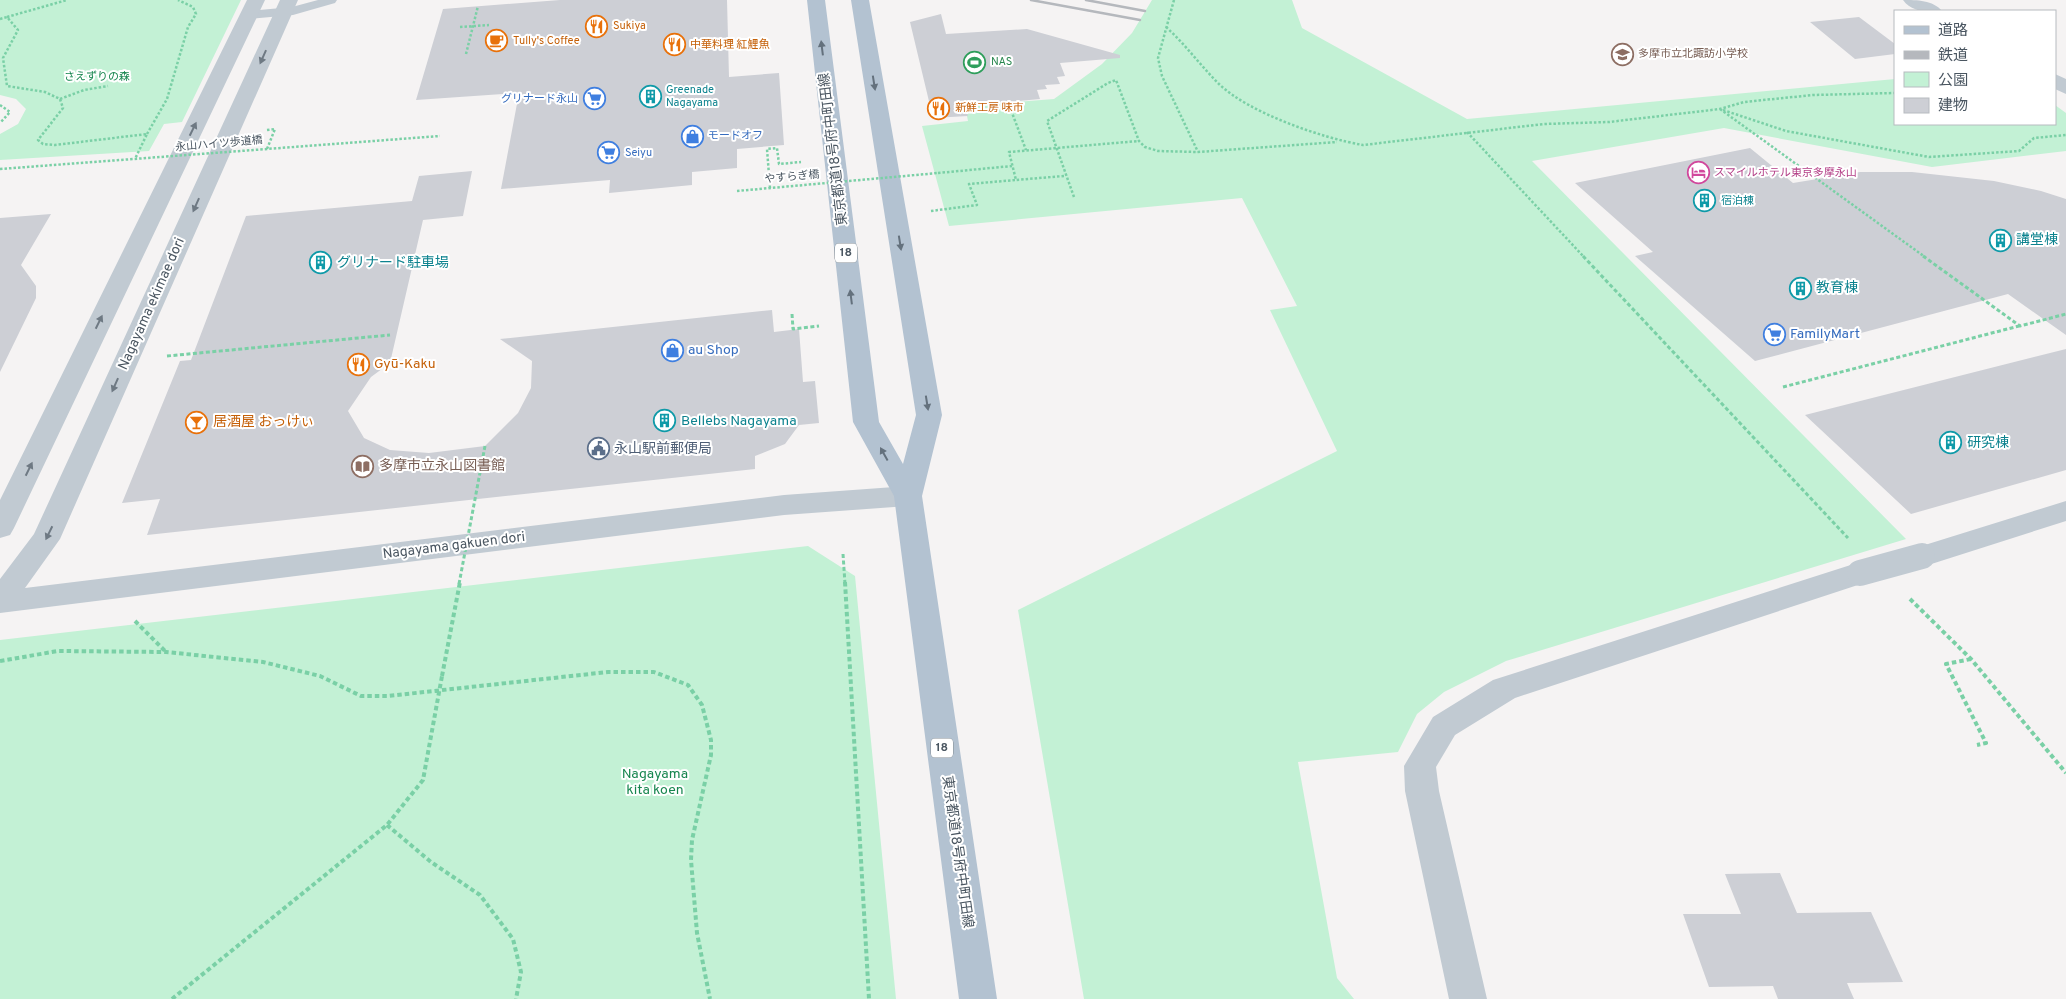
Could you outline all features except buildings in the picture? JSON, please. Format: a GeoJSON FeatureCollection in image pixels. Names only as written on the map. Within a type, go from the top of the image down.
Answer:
{"type":"FeatureCollection","features":[{"type":"Feature","properties":{"kind":"main road","name":"東京都道18号府中町田線"},"geometry":{"type":"LineString","coordinates":[[816,0],[866,422],[908,496],[978,999]]}},
{"type":"Feature","properties":{"kind":"main road","name":"東京都道18号府中町田線"},"geometry":{"type":"LineString","coordinates":[[860,0],[929,415],[908,496]]}},
{"type":"Feature","properties":{"kind":"street"},"geometry":{"type":"LineString","coordinates":[[1912,0],[1931,10]]}},
{"type":"Feature","properties":{"kind":"street","name":"Nagayama ekimae dori"},"geometry":{"type":"LineString","coordinates":[[0,601],[46,539],[286,6]]}},
{"type":"Feature","properties":{"kind":"street"},"geometry":{"type":"LineString","coordinates":[[0,528],[252,7]]}},
{"type":"Feature","properties":{"kind":"street","name":"Nagayama gakuen dori"},"geometry":{"type":"LineString","coordinates":[[0,601],[784,505],[908,496]]}},
{"type":"Feature","properties":{"kind":"street"},"geometry":{"type":"LineString","coordinates":[[1468,999],[1422,791],[1420,766],[1444,726],[1504,689],[1857,559],[1922,556],[2066,511]]}},
{"type":"Feature","properties":{"kind":"lane"},"geometry":{"type":"LineString","coordinates":[[252,7],[286,6],[300,10],[331,0]]}},
{"type":"Feature","properties":{"kind":"path"},"geometry":{"type":"LineString","coordinates":[[0,19],[67,0]]}},
{"type":"Feature","properties":{"kind":"path"},"geometry":{"type":"LineString","coordinates":[[135,159],[167,99],[188,27],[196,14],[194,7],[178,0]]}},
{"type":"Feature","properties":{"kind":"path"},"geometry":{"type":"LineString","coordinates":[[1174,0],[1158,58],[1162,76],[1198,152]]}},
{"type":"Feature","properties":{"kind":"path"},"geometry":{"type":"LineString","coordinates":[[466,54],[478,6]]}},
{"type":"Feature","properties":{"kind":"path"},"geometry":{"type":"LineString","coordinates":[[7,17],[18,30],[3,58],[7,86],[45,92],[60,99],[84,90],[108,86]]}},
{"type":"Feature","properties":{"kind":"path"},"geometry":{"type":"LineString","coordinates":[[460,27],[489,25]]}},
{"type":"Feature","properties":{"kind":"path"},"geometry":{"type":"LineString","coordinates":[[1166,27],[1220,85],[1236,96],[1271,116],[1340,141],[1362,145],[1544,124],[1610,122],[1720,109],[1744,102],[1813,95],[1894,93]]}},
{"type":"Feature","properties":{"kind":"path"},"geometry":{"type":"LineString","coordinates":[[1074,197],[1064,176],[1057,147],[1047,121],[1108,83],[1116,80],[1139,141],[1145,147],[1158,151],[1198,152],[1340,141]]}},
{"type":"Feature","properties":{"kind":"path"},"geometry":{"type":"LineString","coordinates":[[60,99],[63,108],[38,140],[43,144],[55,145],[147,134]]}},
{"type":"Feature","properties":{"kind":"path"},"geometry":{"type":"LineString","coordinates":[[1008,102],[1026,150]]}},
{"type":"Feature","properties":{"kind":"path"},"geometry":{"type":"LineString","coordinates":[[0,105],[10,112],[0,123]]}},
{"type":"Feature","properties":{"kind":"path"},"geometry":{"type":"LineString","coordinates":[[1720,109],[1786,130],[1929,157],[2019,151],[2034,138],[2066,135]]}},
{"type":"Feature","properties":{"kind":"path"},"geometry":{"type":"LineString","coordinates":[[1720,109],[2020,326]]}},
{"type":"Feature","properties":{"kind":"path"},"geometry":{"type":"LineString","coordinates":[[263,130],[275,129],[267,149]]}},
{"type":"Feature","properties":{"kind":"path"},"geometry":{"type":"LineString","coordinates":[[1467,132],[1826,517],[1857,559]]}},
{"type":"Feature","properties":{"kind":"path","name":"永山ハイツ歩道橋"},"geometry":{"type":"LineString","coordinates":[[0,169],[440,136]]}},
{"type":"Feature","properties":{"kind":"path"},"geometry":{"type":"LineString","coordinates":[[1016,180],[1009,152],[1139,141]]}},
{"type":"Feature","properties":{"kind":"path"},"geometry":{"type":"LineString","coordinates":[[770,188],[767,149],[777,148],[779,164],[805,162]]}},
{"type":"Feature","properties":{"kind":"path","name":"やすらぎ橋"},"geometry":{"type":"LineString","coordinates":[[738,191],[1012,166]]}},
{"type":"Feature","properties":{"kind":"path"},"geometry":{"type":"LineString","coordinates":[[923,212],[977,205],[969,184],[1064,176]]}},
{"type":"Feature","properties":{"kind":"path"},"geometry":{"type":"LineString","coordinates":[[792,314],[793,330],[812,328]]}},
{"type":"Feature","properties":{"kind":"path"},"geometry":{"type":"LineString","coordinates":[[1783,387],[2066,314]]}},
{"type":"Feature","properties":{"kind":"path"},"geometry":{"type":"LineString","coordinates":[[163,356],[390,335]]}},
{"type":"Feature","properties":{"kind":"path"},"geometry":{"type":"LineString","coordinates":[[172,999],[387,825],[424,780],[439,689],[485,446]]}},
{"type":"Feature","properties":{"kind":"path"},"geometry":{"type":"LineString","coordinates":[[843,554],[870,999]]}},
{"type":"Feature","properties":{"kind":"path"},"geometry":{"type":"LineString","coordinates":[[1909,598],[1971,659],[2066,774]]}},
{"type":"Feature","properties":{"kind":"path"},"geometry":{"type":"LineString","coordinates":[[131,617],[166,652]]}},
{"type":"Feature","properties":{"kind":"path"},"geometry":{"type":"LineString","coordinates":[[0,662],[58,651],[166,652],[273,664],[320,676],[361,696],[388,696],[608,672],[654,672],[688,685],[702,705],[712,740],[711,755],[692,840],[691,860],[697,933],[710,999]]}},
{"type":"Feature","properties":{"kind":"path"},"geometry":{"type":"LineString","coordinates":[[1971,659],[1946,664],[1986,743],[1977,745]]}},
{"type":"Feature","properties":{"kind":"path"},"geometry":{"type":"LineString","coordinates":[[387,825],[431,862],[480,895],[513,939],[521,972],[516,999]]}},
{"type":"Feature","properties":{"kind":"green space","name":"さえずりの森"},"geometry":{"type":"Polygon","coordinates":[[[0,0],[241,0],[182,122],[164,124],[149,151],[0,160],[0,134],[18,124],[26,109],[16,99],[0,95],[0,0]]]}},
{"type":"Feature","properties":{"kind":"green space"},"geometry":{"type":"Polygon","coordinates":[[[1152,0],[1292,0],[1302,28],[1467,119],[1894,79],[1894,125],[2056,125],[2056,106],[2066,113],[2066,151],[1932,167],[1724,128],[1532,161],[1906,539],[1506,661],[1444,692],[1417,714],[1398,752],[1298,762],[1337,978],[1354,999],[1084,999],[1018,610],[1337,451],[1270,310],[1297,306],[1242,198],[949,226],[922,126],[968,121],[965,106],[1054,99],[1102,64],[1132,33],[1152,0]]]}},
{"type":"Feature","properties":{"kind":"green space","name":"Nagayama kita koen"},"geometry":{"type":"Polygon","coordinates":[[[808,546],[855,576],[896,999],[0,999],[0,640],[808,546]]]}},
{"type":"Feature","properties":{"kind":"railway"},"geometry":{"type":"LineString","coordinates":[[1031,0],[1140,20]]}},
{"type":"Feature","properties":{"kind":"railway"},"geometry":{"type":"LineString","coordinates":[[1086,0],[1145,11]]}},
{"type":"Feature","properties":{"kind":"place","name":"Sukiya"},"geometry":{"type":"Point","coordinates":[597,26]}},
{"type":"Feature","properties":{"kind":"place","name":"Tully's Coffee"},"geometry":{"type":"Point","coordinates":[497,41]}},
{"type":"Feature","properties":{"kind":"place","name":"中華料理 紅鯉魚"},"geometry":{"type":"Point","coordinates":[674,45]}},
{"type":"Feature","properties":{"kind":"place","name":"多摩市立北諏訪小学校"},"geometry":{"type":"Point","coordinates":[1622,54]}},
{"type":"Feature","properties":{"kind":"place","name":"NAS"},"geometry":{"type":"Point","coordinates":[975,62]}},
{"type":"Feature","properties":{"kind":"place","name":"Greenade Nagayama"},"geometry":{"type":"Point","coordinates":[650,96]}},
{"type":"Feature","properties":{"kind":"place","name":"グリナード永山"},"geometry":{"type":"Point","coordinates":[594,99]}},
{"type":"Feature","properties":{"kind":"place","name":"新鮮工房 味市"},"geometry":{"type":"Point","coordinates":[939,108]}},
{"type":"Feature","properties":{"kind":"place","name":"モードオフ"},"geometry":{"type":"Point","coordinates":[692,136]}},
{"type":"Feature","properties":{"kind":"place","name":"Seiyu"},"geometry":{"type":"Point","coordinates":[609,153]}},
{"type":"Feature","properties":{"kind":"place","name":"スマイルホテル東京多摩永山"},"geometry":{"type":"Point","coordinates":[1698,173]}},
{"type":"Feature","properties":{"kind":"place","name":"宿泊棟"},"geometry":{"type":"Point","coordinates":[1705,201]}},
{"type":"Feature","properties":{"kind":"place","name":"講堂棟"},"geometry":{"type":"Point","coordinates":[2000,240]}},
{"type":"Feature","properties":{"kind":"place","name":"グリナード駐車場"},"geometry":{"type":"Point","coordinates":[321,263]}},
{"type":"Feature","properties":{"kind":"place","name":"教育棟"},"geometry":{"type":"Point","coordinates":[1800,288]}},
{"type":"Feature","properties":{"kind":"place","name":"FamilyMart"},"geometry":{"type":"Point","coordinates":[1774,334]}},
{"type":"Feature","properties":{"kind":"place","name":"au Shop"},"geometry":{"type":"Point","coordinates":[672,350]}},
{"type":"Feature","properties":{"kind":"place","name":"Gyū-Kaku"},"geometry":{"type":"Point","coordinates":[358,364]}},
{"type":"Feature","properties":{"kind":"place","name":"Bellebs Nagayama"},"geometry":{"type":"Point","coordinates":[665,421]}},
{"type":"Feature","properties":{"kind":"place","name":"居酒屋 おっけぃ"},"geometry":{"type":"Point","coordinates":[197,422]}},
{"type":"Feature","properties":{"kind":"place","name":"研究棟"},"geometry":{"type":"Point","coordinates":[1951,443]}},
{"type":"Feature","properties":{"kind":"place","name":"永山駅前郵便局"},"geometry":{"type":"Point","coordinates":[598,449]}},
{"type":"Feature","properties":{"kind":"place","name":"多摩市立永山図書館"},"geometry":{"type":"Point","coordinates":[363,466]}}]}
